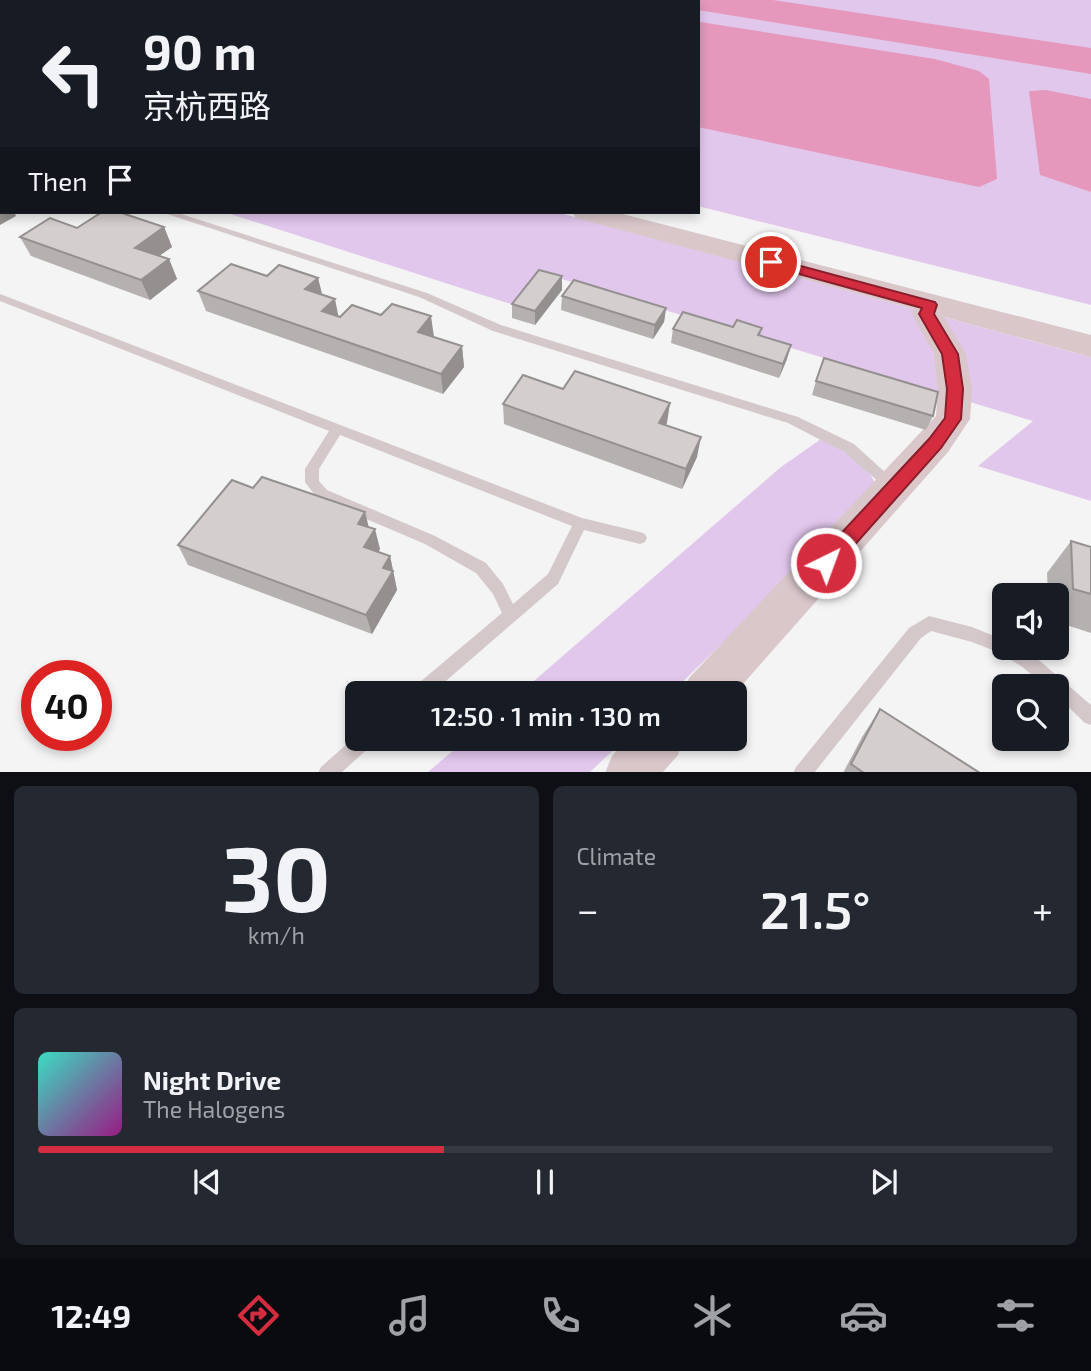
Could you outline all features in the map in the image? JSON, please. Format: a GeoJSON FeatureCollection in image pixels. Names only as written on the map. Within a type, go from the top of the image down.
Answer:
{"type":"FeatureCollection","features":[{"type":"Feature","properties":{"kind":"street"},"geometry":{"type":"LineString","coordinates":[[592,214],[1091,346]]}},
{"type":"Feature","properties":{"kind":"street"},"geometry":{"type":"LineString","coordinates":[[716,681],[895,488],[953,419],[955,389],[950,354],[927,314],[930,305]]}},
{"type":"Feature","properties":{"kind":"street"},"geometry":{"type":"LineString","coordinates":[[629,772],[649,751]]}},
{"type":"Feature","properties":{"kind":"lane"},"geometry":{"type":"LineString","coordinates":[[172,214],[424,295],[497,328],[793,420],[859,455],[895,488]]}},
{"type":"Feature","properties":{"kind":"lane"},"geometry":{"type":"LineString","coordinates":[[0,297],[580,523],[640,538]]}},
{"type":"Feature","properties":{"kind":"lane"},"geometry":{"type":"LineString","coordinates":[[337,429],[312,469],[312,482],[322,494],[430,540],[481,568],[498,589],[511,615]]}},
{"type":"Feature","properties":{"kind":"lane"},"geometry":{"type":"LineString","coordinates":[[434,681],[553,579],[580,523]]}},
{"type":"Feature","properties":{"kind":"lane"},"geometry":{"type":"LineString","coordinates":[[802,772],[915,633],[929,622],[956,628],[1001,647],[1037,668],[1091,717]]}},
{"type":"Feature","properties":{"kind":"lane"},"geometry":{"type":"LineString","coordinates":[[327,772],[352,751]]}},
{"type":"Feature","properties":{"kind":"shaded area"},"geometry":{"type":"Polygon","coordinates":[[[700,0],[1091,0],[1091,305],[700,207],[700,0]]]}},
{"type":"Feature","properties":{"kind":"shaded area"},"geometry":{"type":"Polygon","coordinates":[[[700,0],[773,0],[1091,48],[1091,74],[700,10],[700,0]]]}},
{"type":"Feature","properties":{"kind":"shaded area"},"geometry":{"type":"Polygon","coordinates":[[[700,22],[935,59],[979,71],[989,79],[997,179],[979,187],[700,127],[700,22]]]}},
{"type":"Feature","properties":{"kind":"shaded area"},"geometry":{"type":"Polygon","coordinates":[[[1046,90],[1091,99],[1091,192],[1040,175],[1029,91],[1046,90]]]}},
{"type":"Feature","properties":{"kind":"shaded area"},"geometry":{"type":"Polygon","coordinates":[[[230,214],[563,214],[1091,357],[1091,501],[978,466],[1033,421],[542,273],[514,305],[230,214]]]}},
{"type":"Feature","properties":{"kind":"shaded area"},"geometry":{"type":"Polygon","coordinates":[[[821,439],[862,465],[874,480],[877,489],[871,499],[683,681],[534,681],[781,467],[821,439]]]}},
{"type":"Feature","properties":{"kind":"shaded area"},"geometry":{"type":"Polygon","coordinates":[[[453,751],[612,751],[590,772],[428,772],[453,751]]]}},
{"type":"Feature","properties":{"kind":"building"},"geometry":{"type":"Polygon","coordinates":[[[99,214],[125,214],[164,227],[135,248],[169,259],[141,280],[20,237],[50,218],[77,228],[99,214]]]}},
{"type":"Feature","properties":{"kind":"building"},"geometry":{"type":"Polygon","coordinates":[[[231,264],[267,276],[279,265],[318,278],[305,289],[335,299],[322,311],[340,317],[352,305],[381,315],[392,304],[431,316],[418,332],[462,346],[441,374],[198,291],[231,264]]]}},
{"type":"Feature","properties":{"kind":"building"},"geometry":{"type":"Polygon","coordinates":[[[539,270],[562,276],[535,311],[512,304],[539,270]]]}},
{"type":"Feature","properties":{"kind":"building"},"geometry":{"type":"Polygon","coordinates":[[[574,280],[666,308],[655,325],[562,296],[574,280]]]}},
{"type":"Feature","properties":{"kind":"building"},"geometry":{"type":"Polygon","coordinates":[[[683,312],[733,327],[737,320],[762,328],[758,335],[791,345],[783,364],[673,329],[683,312]]]}},
{"type":"Feature","properties":{"kind":"building"},"geometry":{"type":"Polygon","coordinates":[[[824,358],[938,392],[933,416],[816,381],[824,358]]]}},
{"type":"Feature","properties":{"kind":"building"},"geometry":{"type":"Polygon","coordinates":[[[575,371],[670,403],[659,423],[701,437],[686,469],[503,404],[523,375],[563,389],[575,371]]]}},
{"type":"Feature","properties":{"kind":"building"},"geometry":{"type":"Polygon","coordinates":[[[262,477],[365,512],[358,524],[375,529],[364,547],[390,556],[383,568],[393,571],[366,615],[178,545],[232,480],[253,488],[262,477]]]}},
{"type":"Feature","properties":{"kind":"building"},"geometry":{"type":"Polygon","coordinates":[[[1071,541],[1091,547],[1091,594],[1073,589],[1071,541]]]}},
{"type":"Feature","properties":{"kind":"building"},"geometry":{"type":"Polygon","coordinates":[[[880,709],[978,772],[863,772],[851,764],[880,709]]]}},
{"type":"Feature","properties":{"kind":"route"},"geometry":{"type":"LineString","coordinates":[[771,262],[930,305],[927,314],[950,354],[955,389],[953,419],[935,443],[826,563]]}}]}
